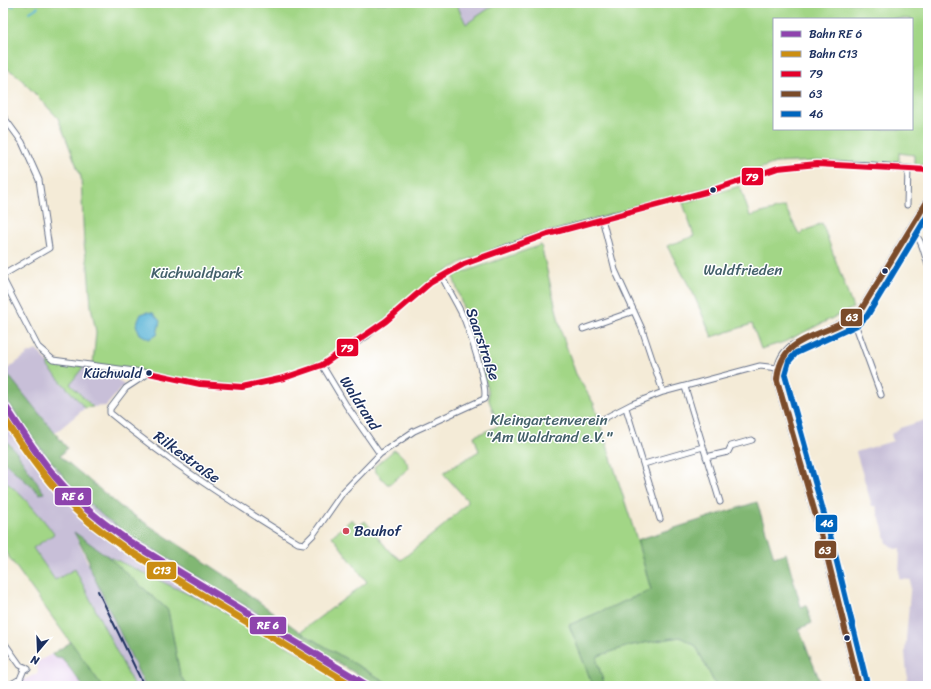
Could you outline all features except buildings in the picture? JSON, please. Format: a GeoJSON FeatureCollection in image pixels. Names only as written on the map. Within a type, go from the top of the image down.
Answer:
{"type":"FeatureCollection","features":[{"type":"Feature","properties":{"kind":"street"},"geometry":{"type":"LineString","coordinates":[[3,116],[22,142],[39,180],[49,248],[3,275]]}},
{"type":"Feature","properties":{"kind":"street","name":"Waldrand"},"geometry":{"type":"LineString","coordinates":[[3,279],[38,347],[53,360],[149,373],[200,384],[242,387],[284,378],[322,365],[366,336],[430,283],[442,276],[464,264],[548,234],[602,218],[713,190],[778,168],[817,164],[928,170]]}},
{"type":"Feature","properties":{"kind":"street"},"geometry":{"type":"LineString","coordinates":[[908,168],[908,205]]}},
{"type":"Feature","properties":{"kind":"street"},"geometry":{"type":"LineString","coordinates":[[859,686],[825,548],[779,387],[778,368],[783,353],[792,346],[853,318],[870,298],[909,229],[928,200]]}},
{"type":"Feature","properties":{"kind":"street"},"geometry":{"type":"LineString","coordinates":[[602,218],[615,270],[650,351],[663,392]]}},
{"type":"Feature","properties":{"kind":"street"},"geometry":{"type":"LineString","coordinates":[[909,229],[917,234],[920,239],[928,265]]}},
{"type":"Feature","properties":{"kind":"street","name":"Saarstraße"},"geometry":{"type":"LineString","coordinates":[[380,454],[414,431],[484,399],[486,390],[484,380],[465,321],[442,276]]}},
{"type":"Feature","properties":{"kind":"street"},"geometry":{"type":"LineString","coordinates":[[583,329],[634,311]]}},
{"type":"Feature","properties":{"kind":"street"},"geometry":{"type":"LineString","coordinates":[[853,318],[881,395]]}},
{"type":"Feature","properties":{"kind":"street","name":"Waldrand"},"geometry":{"type":"LineString","coordinates":[[322,365],[346,405],[380,454]]}},
{"type":"Feature","properties":{"kind":"street"},"geometry":{"type":"LineString","coordinates":[[599,421],[663,392],[760,366],[778,368]]}},
{"type":"Feature","properties":{"kind":"street","name":"Rilkestraße"},"geometry":{"type":"LineString","coordinates":[[149,373],[126,388],[110,409],[110,413],[133,433],[224,498],[298,543],[304,544],[313,535],[343,492],[380,454]]}},
{"type":"Feature","properties":{"kind":"street"},"geometry":{"type":"LineString","coordinates":[[685,386],[720,502]]}},
{"type":"Feature","properties":{"kind":"street"},"geometry":{"type":"LineString","coordinates":[[626,408],[660,519]]}},
{"type":"Feature","properties":{"kind":"street"},"geometry":{"type":"LineString","coordinates":[[706,457],[728,452],[731,446],[752,440]]}},
{"type":"Feature","properties":{"kind":"street"},"geometry":{"type":"LineString","coordinates":[[644,464],[703,447]]}},
{"type":"Feature","properties":{"kind":"street"},"geometry":{"type":"LineString","coordinates":[[3,641],[20,665],[26,668],[20,680],[8,686]]}},
{"type":"Feature","properties":{"kind":"shaded area"},"geometry":{"type":"Polygon","coordinates":[[[456,3],[497,3],[466,24],[456,3]]]}},
{"type":"Feature","properties":{"kind":"shaded area"},"geometry":{"type":"Polygon","coordinates":[[[37,350],[48,363],[48,367],[85,408],[55,433],[5,371],[29,353],[37,350]]]}},
{"type":"Feature","properties":{"kind":"shaded area"},"geometry":{"type":"Polygon","coordinates":[[[84,366],[107,370],[124,385],[106,406],[93,407],[70,384],[84,366]]]}},
{"type":"Feature","properties":{"kind":"shaded area"},"geometry":{"type":"Polygon","coordinates":[[[3,395],[36,442],[68,482],[104,517],[133,537],[260,615],[253,626],[237,618],[234,621],[217,608],[106,555],[74,533],[145,686],[134,686],[75,569],[55,580],[33,548],[20,494],[3,479],[3,395]]]}},
{"type":"Feature","properties":{"kind":"shaded area"},"geometry":{"type":"Polygon","coordinates":[[[928,419],[928,686],[908,686],[905,652],[911,580],[899,579],[900,548],[895,549],[887,543],[876,506],[872,506],[856,452],[893,441],[891,434],[900,428],[928,419]]]}},
{"type":"Feature","properties":{"kind":"shaded area"},"geometry":{"type":"Polygon","coordinates":[[[52,654],[62,658],[83,686],[11,686],[38,673],[37,662],[52,654]]]}},
{"type":"Feature","properties":{"kind":"green space","name":"Küchwaldpark"},"geometry":{"type":"Polygon","coordinates":[[[3,3],[456,3],[466,24],[497,3],[928,3],[928,165],[914,164],[914,155],[899,153],[899,164],[817,161],[775,163],[716,185],[549,232],[464,261],[430,281],[385,320],[323,363],[285,375],[241,384],[199,382],[93,365],[96,332],[91,306],[88,267],[84,244],[81,177],[58,118],[17,75],[3,66],[3,3]]]}},
{"type":"Feature","properties":{"kind":"green space","name":"Waldfrieden"},"geometry":{"type":"Polygon","coordinates":[[[740,186],[750,216],[785,207],[799,234],[822,223],[853,308],[784,342],[761,349],[752,324],[712,337],[693,293],[667,246],[694,236],[683,203],[740,186]]]}},
{"type":"Feature","properties":{"kind":"green space","name":"Kleingartenverein \"Am Waldrand e.V.\""},"geometry":{"type":"Polygon","coordinates":[[[541,245],[562,334],[576,374],[594,404],[637,540],[651,590],[569,625],[593,686],[393,686],[300,632],[367,582],[332,536],[352,519],[358,527],[365,521],[390,552],[401,560],[443,526],[466,504],[467,500],[443,473],[479,451],[474,436],[499,426],[489,401],[488,390],[453,276],[541,245]]]}},
{"type":"Feature","properties":{"kind":"green space"},"geometry":{"type":"Polygon","coordinates":[[[48,363],[84,366],[70,384],[93,407],[85,408],[48,367],[48,363]]]}},
{"type":"Feature","properties":{"kind":"green space"},"geometry":{"type":"Polygon","coordinates":[[[5,371],[67,448],[60,456],[121,507],[234,581],[240,588],[300,632],[393,686],[376,686],[133,537],[104,517],[68,482],[36,442],[3,395],[3,372],[5,371]]]}},
{"type":"Feature","properties":{"kind":"green space"},"geometry":{"type":"Polygon","coordinates":[[[3,437],[17,453],[44,493],[40,494],[3,461],[3,437]]]}},
{"type":"Feature","properties":{"kind":"green space"},"geometry":{"type":"Polygon","coordinates":[[[394,450],[399,453],[409,468],[390,484],[387,484],[375,471],[374,467],[394,450]]]}},
{"type":"Feature","properties":{"kind":"green space"},"geometry":{"type":"Polygon","coordinates":[[[3,479],[43,519],[54,534],[33,548],[55,580],[75,569],[134,686],[102,686],[3,549],[3,479]]]}},
{"type":"Feature","properties":{"kind":"green space"},"geometry":{"type":"Polygon","coordinates":[[[757,502],[774,557],[786,553],[801,607],[806,605],[812,623],[799,629],[822,686],[716,686],[696,646],[680,637],[632,645],[598,656],[597,662],[605,686],[593,686],[569,625],[651,590],[637,540],[757,502]]]}},
{"type":"Feature","properties":{"kind":"green space"},"geometry":{"type":"Polygon","coordinates":[[[74,532],[106,555],[168,610],[180,675],[187,686],[145,686],[89,566],[89,561],[74,532]]]}},
{"type":"Feature","properties":{"kind":"green space"},"geometry":{"type":"Polygon","coordinates":[[[106,555],[217,608],[234,621],[237,618],[253,626],[354,686],[187,686],[180,675],[168,610],[106,555]]]}},
{"type":"Feature","properties":{"kind":"green space"},"geometry":{"type":"Polygon","coordinates":[[[680,637],[696,646],[716,686],[605,686],[597,661],[598,656],[632,645],[680,637]]]}},
{"type":"Feature","properties":{"kind":"green space"},"geometry":{"type":"Polygon","coordinates":[[[71,642],[102,686],[83,686],[62,658],[53,656],[52,654],[71,642]]]}},
{"type":"Feature","properties":{"kind":"water"},"geometry":{"type":"Polygon","coordinates":[[[147,312],[153,313],[160,321],[157,335],[149,339],[140,334],[136,325],[141,314],[147,312]]]}},
{"type":"Feature","properties":{"kind":"waterway"},"geometry":{"type":"LineString","coordinates":[[6,3],[14,6]]}},
{"type":"Feature","properties":{"kind":"waterway"},"geometry":{"type":"LineString","coordinates":[[30,12],[38,7]]}},
{"type":"Feature","properties":{"kind":"railway"},"geometry":{"type":"LineString","coordinates":[[98,591],[144,686]]}},
{"type":"Feature","properties":{"kind":"transit line","name":"79"},"geometry":{"type":"LineString","coordinates":[[149,373],[200,384],[242,387],[284,378],[322,365],[386,321],[430,283],[464,264],[548,234],[713,190],[778,168],[817,164],[928,170]]}},
{"type":"Feature","properties":{"kind":"transit line","name":"63"},"geometry":{"type":"LineString","coordinates":[[859,686],[825,548],[777,380],[781,364],[788,352],[798,343],[836,326],[861,310],[928,200]]}},
{"type":"Feature","properties":{"kind":"transit line","name":"46"},"geometry":{"type":"LineString","coordinates":[[867,684],[833,546],[785,375],[789,361],[796,353],[857,325],[867,316],[928,215]]}},
{"type":"Feature","properties":{"kind":"transit line"},"geometry":{"type":"LineString","coordinates":[[3,403],[35,450],[61,484],[84,507],[99,519],[130,542],[368,686]]}},
{"type":"Feature","properties":{"kind":"rail line","name":"C13"},"geometry":{"type":"LineString","coordinates":[[3,417],[47,479],[78,512],[94,525],[126,549],[353,686]]}},
{"type":"Feature","properties":{"kind":"place","name":"Küchwald"},"geometry":{"type":"Point","coordinates":[149,373]}},
{"type":"Feature","properties":{"kind":"place","name":"Bauhof"},"geometry":{"type":"Point","coordinates":[346,531]}}]}
